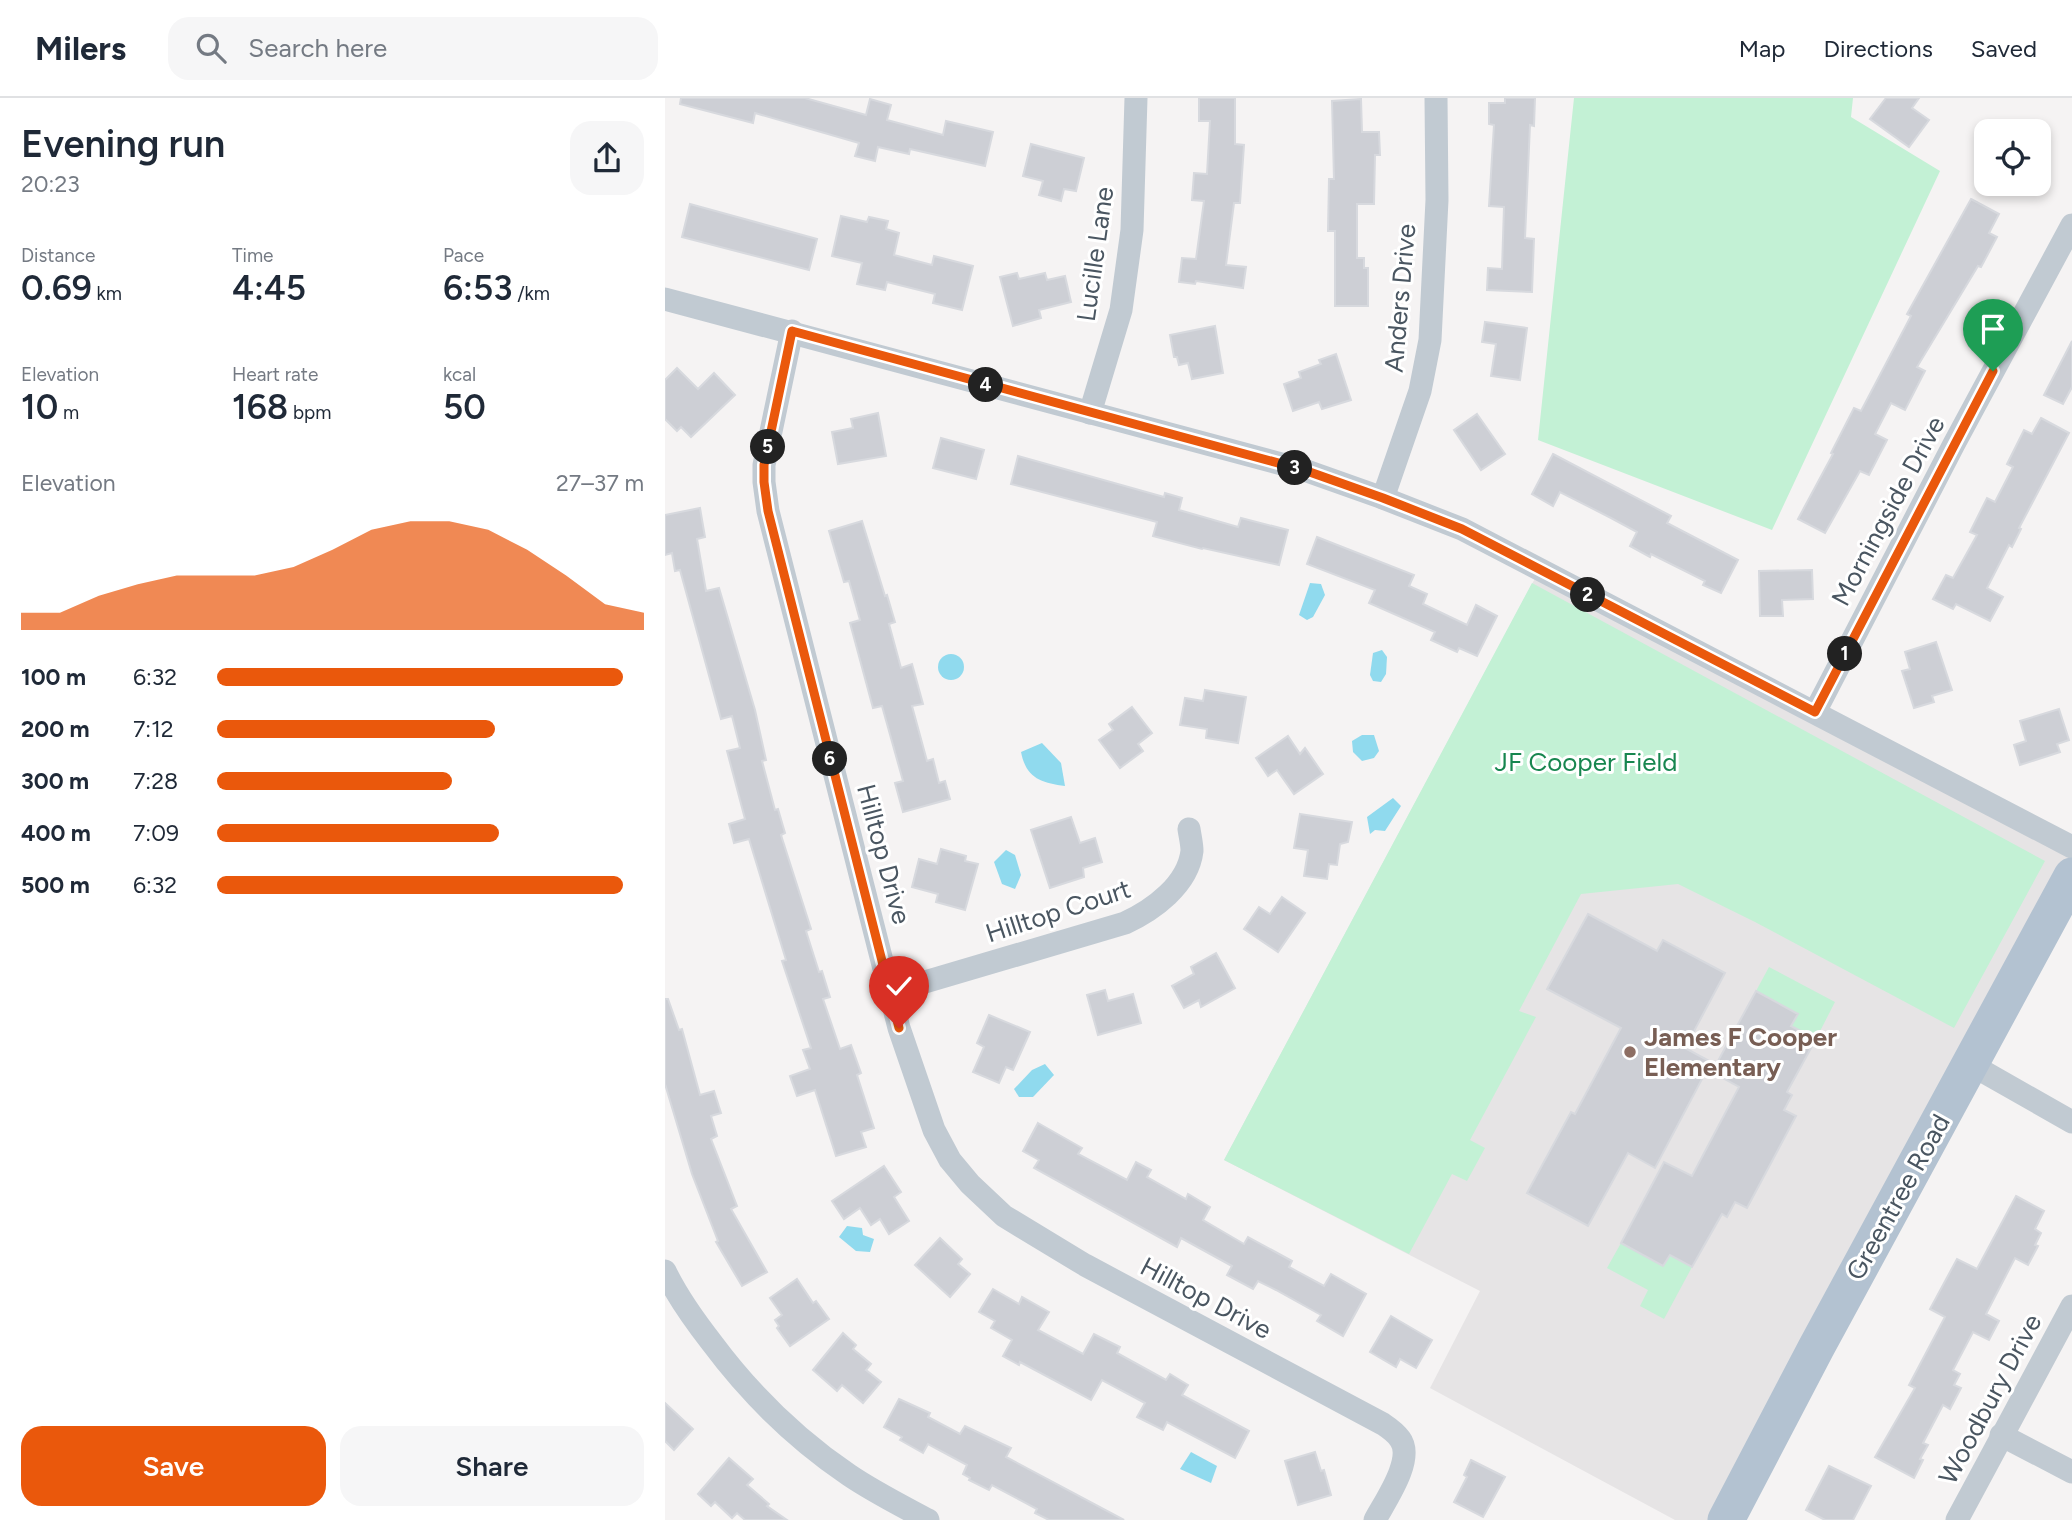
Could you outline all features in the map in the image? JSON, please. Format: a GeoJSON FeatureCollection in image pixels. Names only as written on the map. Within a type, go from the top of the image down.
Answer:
{"type":"FeatureCollection","features":[{"type":"Feature","properties":{"kind":"main road","name":"Greentree Road"},"geometry":{"type":"LineString","coordinates":[[1726,1520],[1816,1348],[2072,876]]}},
{"type":"Feature","properties":{"kind":"street","name":"Anders Drive"},"geometry":{"type":"LineString","coordinates":[[1383,498],[1420,391],[1430,340],[1437,200],[1436,98]]}},
{"type":"Feature","properties":{"kind":"street","name":"Lucille Lane"},"geometry":{"type":"LineString","coordinates":[[1090,413],[1121,310],[1132,230],[1130,99]]}},
{"type":"Feature","properties":{"kind":"street","name":"Morningside Drive"},"geometry":{"type":"LineString","coordinates":[[1815,712],[1954,444],[2072,225]]}},
{"type":"Feature","properties":{"kind":"street"},"geometry":{"type":"LineString","coordinates":[[665,299],[1304,470],[1383,498],[1462,529],[2072,846]]}},
{"type":"Feature","properties":{"kind":"street","name":"Hilltop Drive"},"geometry":{"type":"LineString","coordinates":[[792,331],[764,465],[765,492],[786,590],[891,992],[914,1077],[934,1130],[956,1168],[1004,1216],[1085,1265],[1383,1424],[1394,1433],[1401,1440],[1404,1459],[1375,1520]]}},
{"type":"Feature","properties":{"kind":"street","name":"Hilltop Court"},"geometry":{"type":"LineString","coordinates":[[891,992],[1125,923],[1146,914],[1163,899],[1185,871],[1192,852],[1189,829]]}},
{"type":"Feature","properties":{"kind":"street"},"geometry":{"type":"LineString","coordinates":[[1970,1064],[2072,1122]]}},
{"type":"Feature","properties":{"kind":"street"},"geometry":{"type":"LineString","coordinates":[[668,1286],[730,1367],[760,1401],[813,1449],[852,1477],[928,1520]]}},
{"type":"Feature","properties":{"kind":"street","name":"Woodbury Drive"},"geometry":{"type":"LineString","coordinates":[[1957,1520],[2072,1306]]}},
{"type":"Feature","properties":{"kind":"street"},"geometry":{"type":"LineString","coordinates":[[2001,1435],[2072,1472]]}},
{"type":"Feature","properties":{"kind":"shaded area","name":"James F Cooper Elementary"},"geometry":{"type":"Polygon","coordinates":[[[1540,569],[2072,847],[2072,876],[1726,1520],[1675,1520],[1430,1388],[1480,1291],[1224,1160],[1540,569]]]}},
{"type":"Feature","properties":{"kind":"green space"},"geometry":{"type":"Polygon","coordinates":[[[1574,98],[1853,98],[1851,117],[1940,171],[1772,530],[1538,440],[1574,98]]]}},
{"type":"Feature","properties":{"kind":"green space","name":"JF Cooper Field"},"geometry":{"type":"Polygon","coordinates":[[[1532,583],[2045,861],[1954,1028],[1678,884],[1581,894],[1519,1011],[1536,1017],[1470,1140],[1485,1148],[1467,1181],[1452,1174],[1409,1254],[1224,1160],[1532,583]]]}},
{"type":"Feature","properties":{"kind":"green space"},"geometry":{"type":"Polygon","coordinates":[[[1769,967],[1835,1002],[1816,1039],[1791,1026],[1797,1014],[1756,991],[1769,967]]]}},
{"type":"Feature","properties":{"kind":"green space"},"geometry":{"type":"Polygon","coordinates":[[[1621,1243],[1663,1266],[1670,1255],[1692,1267],[1664,1319],[1640,1306],[1648,1290],[1607,1268],[1621,1243]]]}},
{"type":"Feature","properties":{"kind":"water"},"geometry":{"type":"Polygon","coordinates":[[[1310,583],[1321,584],[1325,595],[1313,617],[1307,620],[1299,615],[1310,583]]]}},
{"type":"Feature","properties":{"kind":"water"},"geometry":{"type":"Polygon","coordinates":[[[1382,650],[1387,657],[1386,674],[1381,682],[1373,681],[1370,675],[1373,653],[1382,650]]]}},
{"type":"Feature","properties":{"kind":"water"},"geometry":{"type":"Polygon","coordinates":[[[951,654],[960,658],[964,667],[960,676],[951,680],[942,676],[938,667],[942,658],[951,654]]]}},
{"type":"Feature","properties":{"kind":"water"},"geometry":{"type":"Polygon","coordinates":[[[1362,735],[1374,735],[1379,751],[1374,758],[1362,761],[1353,752],[1352,741],[1362,735]]]}},
{"type":"Feature","properties":{"kind":"water"},"geometry":{"type":"Polygon","coordinates":[[[1042,743],[1061,763],[1065,786],[1036,778],[1023,761],[1021,752],[1042,743]]]}},
{"type":"Feature","properties":{"kind":"water"},"geometry":{"type":"Polygon","coordinates":[[[1393,798],[1401,806],[1385,831],[1375,830],[1370,834],[1367,817],[1393,798]]]}},
{"type":"Feature","properties":{"kind":"water"},"geometry":{"type":"Polygon","coordinates":[[[1006,850],[1015,855],[1021,875],[1015,889],[1002,884],[994,862],[1006,850]]]}},
{"type":"Feature","properties":{"kind":"water"},"geometry":{"type":"Polygon","coordinates":[[[1045,1064],[1054,1075],[1033,1097],[1019,1097],[1014,1089],[1032,1070],[1045,1064]]]}},
{"type":"Feature","properties":{"kind":"water"},"geometry":{"type":"Polygon","coordinates":[[[847,1226],[862,1228],[863,1235],[874,1239],[870,1252],[856,1251],[839,1237],[847,1226]]]}},
{"type":"Feature","properties":{"kind":"water"},"geometry":{"type":"Polygon","coordinates":[[[1191,1452],[1217,1466],[1211,1483],[1180,1469],[1191,1452]]]}},
{"type":"Feature","properties":{"kind":"building"},"geometry":{"type":"Polygon","coordinates":[[[681,98],[805,98],[866,115],[870,99],[891,105],[887,120],[943,135],[946,121],[993,132],[985,166],[910,149],[909,154],[878,147],[875,161],[855,156],[859,143],[755,113],[753,123],[680,104],[681,98]]]}},
{"type":"Feature","properties":{"kind":"building"},"geometry":{"type":"Polygon","coordinates":[[[1199,98],[1235,98],[1235,144],[1244,145],[1240,203],[1234,203],[1226,265],[1246,267],[1243,288],[1196,281],[1195,284],[1179,282],[1182,258],[1196,259],[1204,201],[1192,200],[1194,173],[1207,174],[1210,121],[1199,121],[1199,98]]]}},
{"type":"Feature","properties":{"kind":"building"},"geometry":{"type":"Polygon","coordinates":[[[1505,98],[1535,98],[1534,126],[1530,125],[1525,238],[1534,239],[1532,292],[1487,290],[1488,268],[1502,269],[1504,207],[1489,206],[1494,125],[1489,124],[1489,103],[1505,103],[1505,98]]]}},
{"type":"Feature","properties":{"kind":"building"},"geometry":{"type":"Polygon","coordinates":[[[1886,98],[1919,98],[1912,108],[1929,120],[1909,147],[1870,119],[1886,98]]]}},
{"type":"Feature","properties":{"kind":"building"},"geometry":{"type":"Polygon","coordinates":[[[1361,99],[1362,132],[1379,132],[1380,155],[1375,155],[1374,204],[1357,204],[1357,258],[1364,258],[1364,268],[1368,268],[1368,306],[1335,306],[1335,231],[1328,231],[1329,179],[1334,179],[1332,101],[1361,99]]]}},
{"type":"Feature","properties":{"kind":"building"},"geometry":{"type":"Polygon","coordinates":[[[1031,144],[1084,158],[1076,191],[1064,189],[1061,201],[1039,195],[1043,181],[1023,176],[1031,144]]]}},
{"type":"Feature","properties":{"kind":"building"},"geometry":{"type":"Polygon","coordinates":[[[1971,199],[1999,214],[1989,233],[1997,237],[1917,367],[1925,371],[1905,410],[1891,403],[1875,434],[1887,440],[1869,475],[1860,471],[1825,533],[1798,519],[1854,408],[1861,411],[1911,316],[1907,314],[1971,199]]]}},
{"type":"Feature","properties":{"kind":"building"},"geometry":{"type":"Polygon","coordinates":[[[690,204],[817,239],[809,270],[682,237],[690,204]]]}},
{"type":"Feature","properties":{"kind":"building"},"geometry":{"type":"Polygon","coordinates":[[[841,216],[867,222],[869,217],[888,221],[886,229],[899,233],[894,255],[932,265],[934,256],[973,266],[962,310],[933,303],[935,294],[887,282],[885,290],[857,284],[862,263],[832,256],[841,216]]]}},
{"type":"Feature","properties":{"kind":"building"},"geometry":{"type":"Polygon","coordinates":[[[1017,273],[1019,279],[1045,273],[1047,280],[1065,276],[1071,302],[1039,310],[1041,318],[1013,326],[1000,277],[1017,273]]]}},
{"type":"Feature","properties":{"kind":"building"},"geometry":{"type":"Polygon","coordinates":[[[1485,322],[1527,328],[1520,380],[1491,376],[1496,344],[1482,342],[1485,322]]]}},
{"type":"Feature","properties":{"kind":"building"},"geometry":{"type":"Polygon","coordinates":[[[1215,326],[1223,373],[1192,379],[1188,363],[1179,365],[1177,357],[1174,357],[1170,335],[1215,326]]]}},
{"type":"Feature","properties":{"kind":"building"},"geometry":{"type":"Polygon","coordinates":[[[2072,341],[2072,387],[2063,404],[2044,395],[2072,341]]]}},
{"type":"Feature","properties":{"kind":"building"},"geometry":{"type":"Polygon","coordinates":[[[1336,354],[1351,400],[1322,409],[1319,402],[1293,411],[1284,384],[1301,378],[1299,372],[1321,364],[1319,360],[1336,354]]]}},
{"type":"Feature","properties":{"kind":"building"},"geometry":{"type":"Polygon","coordinates":[[[677,368],[698,389],[714,373],[735,395],[691,437],[681,427],[677,431],[665,419],[665,380],[677,368]]]}},
{"type":"Feature","properties":{"kind":"building"},"geometry":{"type":"Polygon","coordinates":[[[878,413],[886,456],[838,464],[832,432],[853,428],[851,419],[878,413]]]}},
{"type":"Feature","properties":{"kind":"building"},"geometry":{"type":"Polygon","coordinates":[[[1477,414],[1505,454],[1481,470],[1454,430],[1477,414]]]}},
{"type":"Feature","properties":{"kind":"building"},"geometry":{"type":"Polygon","coordinates":[[[2041,418],[2069,433],[2019,528],[2021,529],[2012,547],[2009,545],[1987,588],[2003,597],[1990,621],[1956,604],[1953,609],[1933,599],[1946,575],[1953,578],[1977,535],[1970,532],[1987,498],[1995,502],[2013,467],[2007,464],[2024,430],[2032,434],[2041,418]]]}},
{"type":"Feature","properties":{"kind":"building"},"geometry":{"type":"Polygon","coordinates":[[[941,438],[984,450],[976,479],[933,468],[941,438]]]}},
{"type":"Feature","properties":{"kind":"building"},"geometry":{"type":"Polygon","coordinates":[[[1553,454],[1671,516],[1667,523],[1738,560],[1721,593],[1703,585],[1705,581],[1630,546],[1637,532],[1611,518],[1560,492],[1553,506],[1532,494],[1553,454]]]}},
{"type":"Feature","properties":{"kind":"building"},"geometry":{"type":"Polygon","coordinates":[[[1018,456],[1164,497],[1165,493],[1182,498],[1179,510],[1238,527],[1241,518],[1288,530],[1279,565],[1153,536],[1157,522],[1011,484],[1018,456]]]}},
{"type":"Feature","properties":{"kind":"building"},"geometry":{"type":"Polygon","coordinates":[[[700,508],[705,537],[697,539],[706,591],[719,588],[755,710],[766,760],[762,761],[775,810],[778,809],[785,833],[781,835],[811,929],[806,931],[830,997],[823,999],[840,1049],[851,1045],[861,1073],[857,1075],[874,1128],[861,1132],[866,1147],[836,1156],[815,1090],[797,1096],[790,1076],[810,1069],[803,1050],[811,1048],[782,961],[786,960],[749,839],[734,843],[729,824],[745,819],[727,751],[740,748],[732,716],[721,719],[680,570],[675,571],[672,553],[665,555],[665,515],[700,508]]]}},
{"type":"Feature","properties":{"kind":"building"},"geometry":{"type":"Polygon","coordinates":[[[862,521],[895,622],[889,624],[901,668],[912,664],[923,704],[912,706],[927,761],[933,759],[939,783],[945,781],[950,799],[903,812],[895,783],[903,781],[882,706],[873,708],[850,623],[860,620],[849,581],[844,582],[829,531],[862,521]]]}},
{"type":"Feature","properties":{"kind":"building"},"geometry":{"type":"Polygon","coordinates":[[[1317,537],[1414,575],[1409,586],[1427,594],[1423,604],[1467,625],[1476,605],[1497,616],[1477,656],[1459,648],[1457,652],[1431,640],[1435,632],[1369,603],[1375,590],[1307,564],[1317,537]]]}},
{"type":"Feature","properties":{"kind":"building"},"geometry":{"type":"Polygon","coordinates":[[[1812,570],[1813,599],[1782,600],[1783,616],[1760,616],[1759,571],[1812,570]]]}},
{"type":"Feature","properties":{"kind":"building"},"geometry":{"type":"Polygon","coordinates":[[[1936,642],[1952,690],[1932,696],[1934,702],[1914,708],[1902,671],[1910,669],[1905,652],[1936,642]]]}},
{"type":"Feature","properties":{"kind":"building"},"geometry":{"type":"Polygon","coordinates":[[[1205,690],[1246,697],[1238,743],[1206,738],[1207,729],[1180,725],[1185,698],[1203,701],[1205,690]]]}},
{"type":"Feature","properties":{"kind":"building"},"geometry":{"type":"Polygon","coordinates":[[[1132,707],[1152,733],[1138,744],[1143,751],[1120,768],[1099,740],[1113,730],[1109,724],[1132,707]]]}},
{"type":"Feature","properties":{"kind":"building"},"geometry":{"type":"Polygon","coordinates":[[[2059,709],[2069,740],[2057,744],[2060,752],[2020,765],[2014,745],[2026,741],[2020,721],[2059,709]]]}},
{"type":"Feature","properties":{"kind":"building"},"geometry":{"type":"Polygon","coordinates":[[[1288,736],[1300,754],[1305,748],[1323,774],[1294,794],[1277,770],[1268,776],[1256,758],[1288,736]]]}},
{"type":"Feature","properties":{"kind":"building"},"geometry":{"type":"Polygon","coordinates":[[[1300,814],[1352,822],[1348,842],[1340,844],[1337,865],[1329,864],[1327,879],[1304,876],[1308,850],[1294,848],[1300,814]]]}},
{"type":"Feature","properties":{"kind":"building"},"geometry":{"type":"Polygon","coordinates":[[[1071,817],[1080,843],[1095,838],[1102,862],[1083,868],[1084,877],[1050,888],[1031,830],[1071,817]]]}},
{"type":"Feature","properties":{"kind":"building"},"geometry":{"type":"Polygon","coordinates":[[[941,849],[966,856],[965,861],[978,864],[965,910],[936,902],[938,894],[912,887],[919,859],[937,864],[941,849]]]}},
{"type":"Feature","properties":{"kind":"building"},"geometry":{"type":"Polygon","coordinates":[[[1282,897],[1305,913],[1278,952],[1244,929],[1259,907],[1270,914],[1282,897]]]}},
{"type":"Feature","properties":{"kind":"building"},"geometry":{"type":"Polygon","coordinates":[[[1588,914],[1657,951],[1663,940],[1725,973],[1685,1048],[1711,1062],[1655,1168],[1628,1153],[1588,1226],[1527,1193],[1571,1112],[1575,1114],[1621,1028],[1547,989],[1588,914]]]}},
{"type":"Feature","properties":{"kind":"building"},"geometry":{"type":"Polygon","coordinates":[[[1216,953],[1235,988],[1201,1007],[1199,1000],[1184,1008],[1172,986],[1194,974],[1191,967],[1216,953]]]}},
{"type":"Feature","properties":{"kind":"building"},"geometry":{"type":"Polygon","coordinates":[[[1105,990],[1108,1001],[1133,994],[1141,1023],[1098,1035],[1087,995],[1105,990]]]}},
{"type":"Feature","properties":{"kind":"building"},"geometry":{"type":"Polygon","coordinates":[[[1756,991],[1798,1014],[1791,1026],[1816,1039],[1787,1092],[1792,1095],[1784,1110],[1796,1116],[1747,1208],[1735,1202],[1727,1217],[1722,1214],[1692,1267],[1670,1255],[1663,1266],[1621,1243],[1664,1162],[1692,1176],[1739,1087],[1712,1072],[1756,991]]]}},
{"type":"Feature","properties":{"kind":"building"},"geometry":{"type":"Polygon","coordinates":[[[665,999],[668,999],[679,1030],[682,1029],[700,1095],[714,1091],[721,1113],[711,1116],[717,1136],[711,1139],[737,1206],[731,1209],[767,1272],[742,1286],[716,1242],[718,1241],[692,1174],[665,1084],[665,999]]]}},
{"type":"Feature","properties":{"kind":"building"},"geometry":{"type":"Polygon","coordinates":[[[989,1015],[1030,1032],[1013,1070],[1006,1067],[999,1083],[973,1072],[984,1047],[977,1043],[989,1015]]]}},
{"type":"Feature","properties":{"kind":"building"},"geometry":{"type":"Polygon","coordinates":[[[1038,1123],[1082,1148],[1078,1154],[1127,1180],[1136,1162],[1151,1170],[1147,1177],[1186,1199],[1188,1194],[1210,1207],[1203,1220],[1244,1244],[1248,1237],[1292,1261],[1289,1267],[1324,1286],[1331,1274],[1366,1294],[1343,1336],[1317,1321],[1321,1315],[1276,1290],[1258,1281],[1253,1289],[1227,1275],[1232,1266],[1181,1238],[1177,1247],[1034,1168],[1039,1160],[1023,1151],[1038,1123]]]}},
{"type":"Feature","properties":{"kind":"building"},"geometry":{"type":"Polygon","coordinates":[[[884,1166],[901,1192],[894,1197],[909,1221],[889,1234],[880,1219],[871,1225],[860,1208],[844,1219],[832,1201],[884,1166]]]}},
{"type":"Feature","properties":{"kind":"building"},"geometry":{"type":"Polygon","coordinates":[[[2016,1196],[2044,1211],[2035,1229],[2041,1233],[2035,1245],[2038,1246],[2028,1265],[2015,1258],[1986,1314],[1999,1321],[1989,1340],[1973,1332],[1953,1370],[1960,1374],[1954,1385],[1961,1388],[1950,1409],[1943,1405],[1923,1443],[1928,1445],[1914,1478],[1875,1457],[1915,1388],[1909,1385],[1945,1317],[1930,1309],[1957,1259],[1977,1269],[2016,1196]]]}},
{"type":"Feature","properties":{"kind":"building"},"geometry":{"type":"Polygon","coordinates":[[[940,1238],[962,1259],[958,1264],[970,1274],[950,1297],[915,1265],[940,1238]]]}},
{"type":"Feature","properties":{"kind":"building"},"geometry":{"type":"Polygon","coordinates":[[[797,1279],[813,1303],[816,1301],[829,1319],[790,1346],[777,1328],[779,1326],[775,1320],[782,1315],[770,1298],[797,1279]]]}},
{"type":"Feature","properties":{"kind":"building"},"geometry":{"type":"Polygon","coordinates":[[[993,1289],[1019,1304],[1022,1297],[1049,1312],[1038,1330],[1083,1354],[1094,1334],[1120,1347],[1117,1353],[1166,1380],[1170,1374],[1188,1385],[1182,1395],[1249,1431],[1235,1458],[1167,1422],[1163,1430],[1137,1417],[1145,1403],[1102,1380],[1091,1400],[1020,1362],[1019,1365],[1003,1356],[1012,1340],[991,1328],[995,1321],[979,1312],[993,1289]]]}},
{"type":"Feature","properties":{"kind":"building"},"geometry":{"type":"Polygon","coordinates":[[[1391,1316],[1432,1340],[1416,1368],[1400,1359],[1396,1367],[1370,1352],[1391,1316]]]}},
{"type":"Feature","properties":{"kind":"building"},"geometry":{"type":"Polygon","coordinates":[[[843,1333],[856,1345],[853,1349],[871,1364],[866,1370],[881,1382],[863,1403],[842,1385],[837,1391],[813,1370],[843,1333]]]}},
{"type":"Feature","properties":{"kind":"building"},"geometry":{"type":"Polygon","coordinates":[[[899,1399],[930,1413],[928,1417],[960,1434],[965,1426],[1011,1448],[1006,1457],[1124,1520],[1049,1520],[1035,1513],[1037,1509],[992,1485],[989,1490],[969,1480],[970,1478],[963,1474],[967,1465],[928,1444],[923,1453],[884,1427],[899,1399]]]}},
{"type":"Feature","properties":{"kind":"building"},"geometry":{"type":"Polygon","coordinates":[[[665,1403],[693,1429],[674,1450],[665,1441],[665,1403]]]}},
{"type":"Feature","properties":{"kind":"building"},"geometry":{"type":"Polygon","coordinates":[[[1315,1452],[1321,1471],[1324,1470],[1331,1495],[1298,1505],[1285,1461],[1315,1452]]]}},
{"type":"Feature","properties":{"kind":"building"},"geometry":{"type":"Polygon","coordinates":[[[729,1458],[753,1479],[747,1485],[769,1504],[767,1506],[787,1520],[745,1520],[737,1513],[732,1518],[715,1502],[711,1506],[698,1494],[729,1458]]]}},
{"type":"Feature","properties":{"kind":"building"},"geometry":{"type":"Polygon","coordinates":[[[1471,1460],[1505,1477],[1483,1517],[1454,1502],[1467,1477],[1464,1475],[1471,1460]]]}},
{"type":"Feature","properties":{"kind":"building"},"geometry":{"type":"Polygon","coordinates":[[[1829,1466],[1871,1486],[1853,1520],[1825,1520],[1806,1510],[1829,1466]]]}},
{"type":"Feature","properties":{"kind":"place","name":"James F Cooper Elementary"},"geometry":{"type":"Point","coordinates":[1630,1052]}},
{"type":"Feature","properties":{"kind":"route"},"geometry":{"type":"LineString","coordinates":[[899,1028],[768,511],[764,465],[792,331],[1304,470],[1383,498],[1462,529],[1815,712],[1993,371]]}}]}
